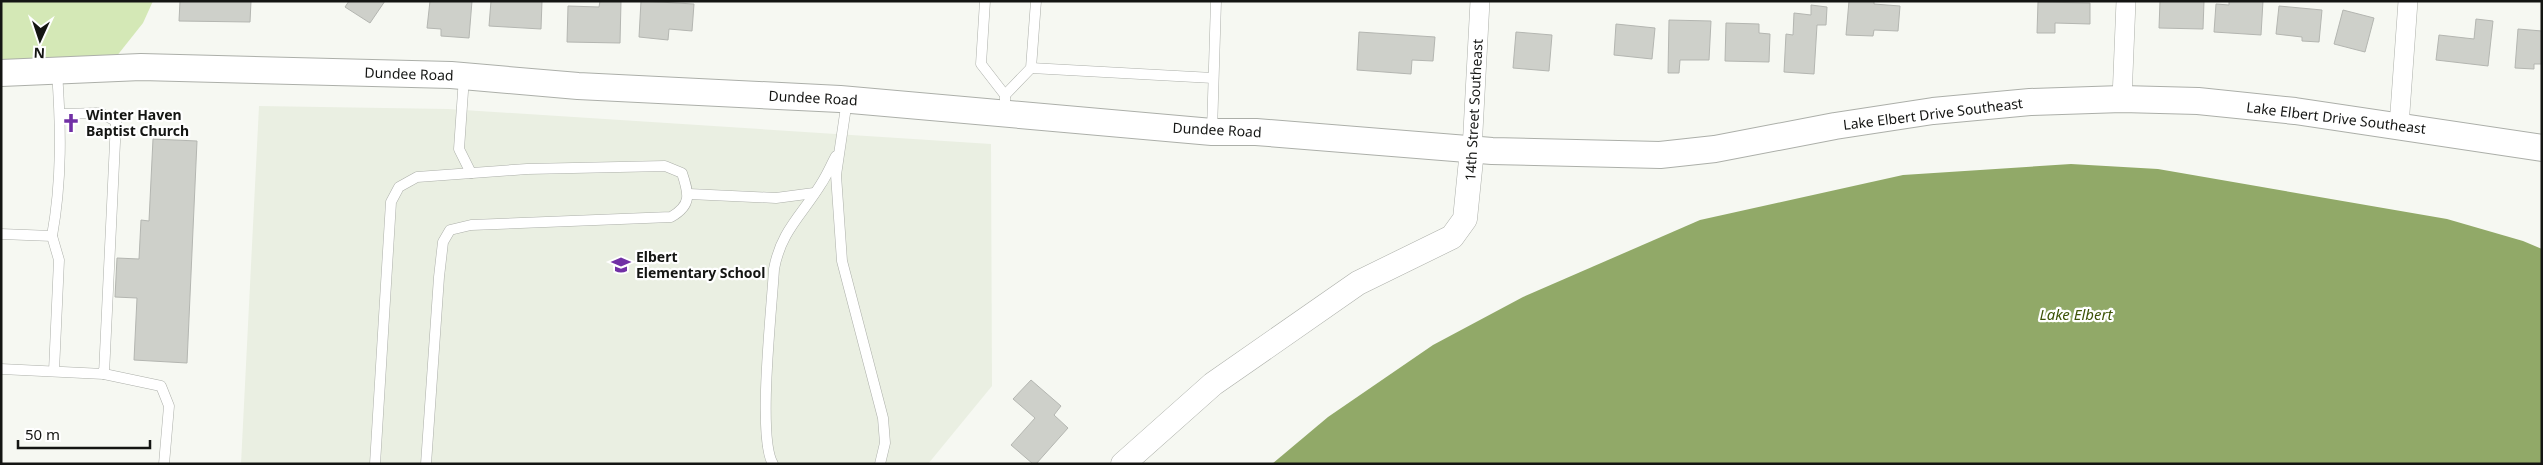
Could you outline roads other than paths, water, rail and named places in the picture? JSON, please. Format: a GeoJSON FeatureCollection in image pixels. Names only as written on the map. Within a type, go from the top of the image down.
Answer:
{"type":"FeatureCollection","features":[{"type":"Feature","properties":{"kind":"main road","name":"Dundee Road"},"geometry":{"type":"LineString","coordinates":[[1,73],[141,67],[464,76],[578,86],[847,100],[1005,104],[1212,132],[1256,132],[1472,150],[1624,154]]}},
{"type":"Feature","properties":{"kind":"main road","name":"Lake Elbert Drive Southeast"},"geometry":{"type":"LineString","coordinates":[[1624,154],[1660,155],[1715,149],[1836,126],[1933,111],[2030,102],[2122,99],[2206,102],[2400,126],[2542,148]]}},
{"type":"Feature","properties":{"kind":"street","name":"14th Street Southeast"},"geometry":{"type":"LineString","coordinates":[[1123,464],[1214,384],[1358,283],[1452,237],[1465,219],[1472,150],[1480,1]]}},
{"type":"Feature","properties":{"kind":"street"},"geometry":{"type":"LineString","coordinates":[[2122,99],[2126,1]]}},
{"type":"Feature","properties":{"kind":"street"},"geometry":{"type":"LineString","coordinates":[[2400,126],[2408,1]]}},
{"type":"Feature","properties":{"kind":"lane"},"geometry":{"type":"LineString","coordinates":[[985,1],[981,64],[1005,104],[1032,68],[1036,1]]}},
{"type":"Feature","properties":{"kind":"lane"},"geometry":{"type":"LineString","coordinates":[[1212,132],[1216,1]]}},
{"type":"Feature","properties":{"kind":"lane"},"geometry":{"type":"LineString","coordinates":[[1032,68],[1213,78]]}},
{"type":"Feature","properties":{"kind":"lane"},"geometry":{"type":"LineString","coordinates":[[54,371],[59,260],[52,236],[60,184],[60,114],[57,72]]}},
{"type":"Feature","properties":{"kind":"lane"},"geometry":{"type":"LineString","coordinates":[[464,76],[459,149],[470,173]]}},
{"type":"Feature","properties":{"kind":"lane"},"geometry":{"type":"LineString","coordinates":[[847,100],[836,175],[842,261],[883,418],[885,443],[880,464]]}},
{"type":"Feature","properties":{"kind":"lane"},"geometry":{"type":"LineString","coordinates":[[60,114],[100,113],[116,121],[104,374]]}},
{"type":"Feature","properties":{"kind":"lane"},"geometry":{"type":"LineString","coordinates":[[773,464],[769,457],[765,428],[774,269],[778,249],[840,148]]}},
{"type":"Feature","properties":{"kind":"lane"},"geometry":{"type":"LineString","coordinates":[[375,464],[391,202],[399,187],[417,177],[470,173],[665,166],[682,173],[689,194],[683,210],[671,217],[471,225],[450,230],[443,242],[439,276],[426,464]]}},
{"type":"Feature","properties":{"kind":"lane"},"geometry":{"type":"LineString","coordinates":[[689,194],[776,198],[814,193]]}},
{"type":"Feature","properties":{"kind":"lane"},"geometry":{"type":"LineString","coordinates":[[1,234],[52,236]]}},
{"type":"Feature","properties":{"kind":"lane"},"geometry":{"type":"LineString","coordinates":[[1,369],[104,374],[161,386],[169,406],[164,464]]}},
{"type":"Feature","properties":{"kind":"water","name":"Lake Elbert"},"geometry":{"type":"Polygon","coordinates":[[[2071,164],[2158,169],[2447,219],[2523,241],[2542,249],[2542,464],[1272,464],[1328,417],[1433,345],[1523,297],[1700,220],[1903,175],[2071,164]]]}},
{"type":"Feature","properties":{"kind":"place","name":"Winter Haven Baptist Church"},"geometry":{"type":"Point","coordinates":[71,123]}},
{"type":"Feature","properties":{"kind":"place","name":"Elbert Elementary School"},"geometry":{"type":"Point","coordinates":[621,265]}}]}
